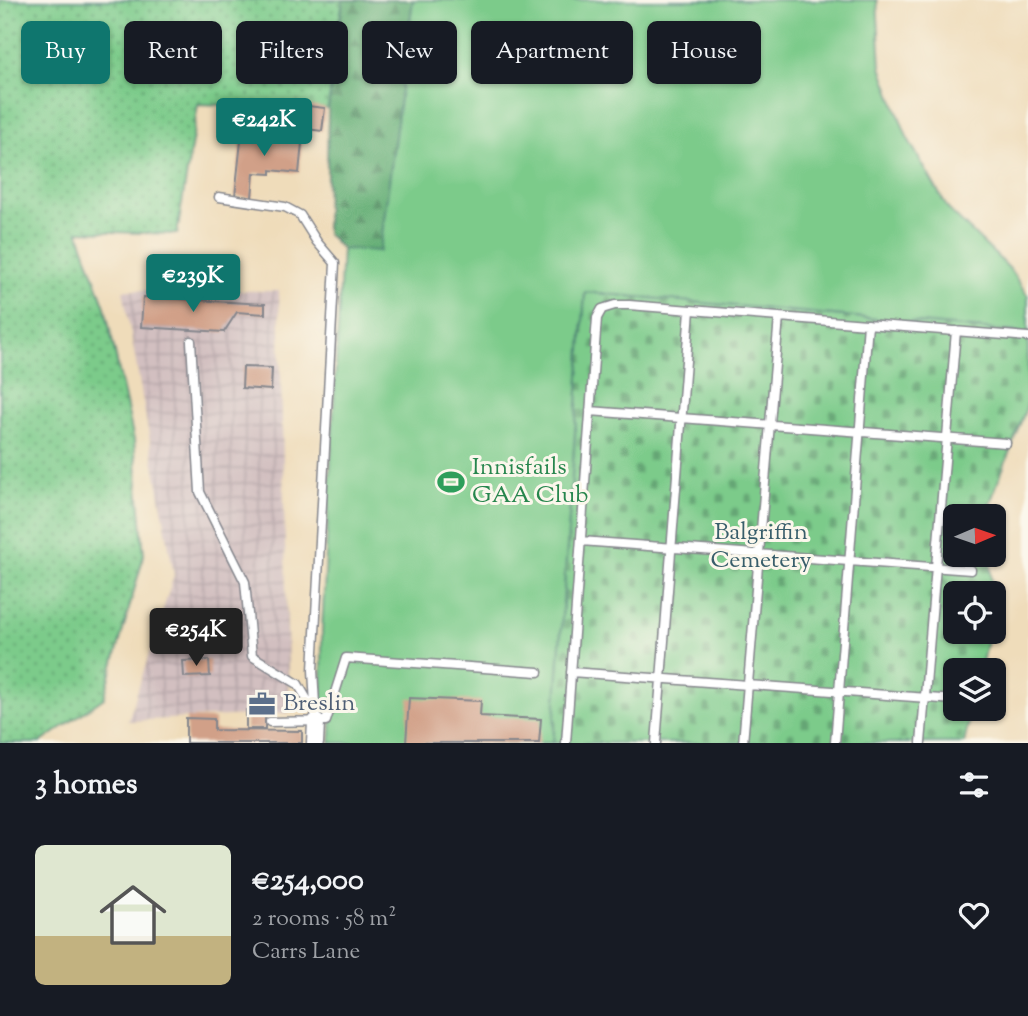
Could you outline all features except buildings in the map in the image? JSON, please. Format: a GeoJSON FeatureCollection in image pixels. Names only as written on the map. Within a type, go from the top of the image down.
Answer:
{"type":"FeatureCollection","features":[{"type":"Feature","properties":{"kind":"street"},"geometry":{"type":"LineString","coordinates":[[315,743],[316,722]]}},
{"type":"Feature","properties":{"kind":"lane"},"geometry":{"type":"LineString","coordinates":[[219,197],[285,207],[300,215],[317,242],[335,263],[313,670],[316,722]]}},
{"type":"Feature","properties":{"kind":"lane"},"geometry":{"type":"LineString","coordinates":[[566,743],[597,318],[603,309],[615,305],[629,305],[1028,337]]}},
{"type":"Feature","properties":{"kind":"lane"},"geometry":{"type":"LineString","coordinates":[[656,743],[690,310]]}},
{"type":"Feature","properties":{"kind":"lane"},"geometry":{"type":"LineString","coordinates":[[743,743],[779,317]]}},
{"type":"Feature","properties":{"kind":"lane"},"geometry":{"type":"LineString","coordinates":[[835,743],[868,324]]}},
{"type":"Feature","properties":{"kind":"lane"},"geometry":{"type":"LineString","coordinates":[[921,743],[957,331]]}},
{"type":"Feature","properties":{"kind":"lane"},"geometry":{"type":"LineString","coordinates":[[191,341],[200,492],[245,582],[252,656],[299,684],[316,722]]}},
{"type":"Feature","properties":{"kind":"lane"},"geometry":{"type":"LineString","coordinates":[[590,411],[1006,443]]}},
{"type":"Feature","properties":{"kind":"lane"},"geometry":{"type":"LineString","coordinates":[[581,541],[971,570]]}},
{"type":"Feature","properties":{"kind":"lane"},"geometry":{"type":"LineString","coordinates":[[270,722],[326,721],[346,658],[538,672]]}},
{"type":"Feature","properties":{"kind":"lane"},"geometry":{"type":"LineString","coordinates":[[570,672],[943,699]]}},
{"type":"Feature","properties":{"kind":"shaded area"},"geometry":{"type":"Polygon","coordinates":[[[123,290],[279,291],[289,713],[128,721],[174,575],[123,290]]]}},
{"type":"Feature","properties":{"kind":"green space"},"geometry":{"type":"Polygon","coordinates":[[[0,0],[343,0],[340,21],[236,21],[236,84],[331,84],[328,109],[198,104],[177,234],[78,231],[105,307],[134,440],[144,555],[104,698],[40,743],[0,743],[0,0]]]}},
{"type":"Feature","properties":{"kind":"green space"},"geometry":{"type":"Polygon","coordinates":[[[343,0],[413,0],[410,21],[362,21],[362,84],[402,84],[380,252],[342,249],[326,233],[328,109],[331,84],[348,84],[348,21],[340,21],[343,0]]]}},
{"type":"Feature","properties":{"kind":"green space","name":"Innisfails GAA Club"},"geometry":{"type":"Polygon","coordinates":[[[413,0],[877,0],[881,67],[907,137],[948,209],[1009,268],[1028,296],[1028,333],[585,292],[553,743],[330,743],[332,714],[322,713],[322,630],[342,249],[380,251],[402,84],[457,84],[457,21],[410,21],[413,0]]]}},
{"type":"Feature","properties":{"kind":"green space","name":"Balgriffin Cemetery"},"geometry":{"type":"Polygon","coordinates":[[[585,292],[1028,333],[1028,403],[990,504],[943,504],[943,567],[991,567],[991,581],[943,581],[943,644],[986,644],[983,658],[943,658],[943,721],[969,721],[964,743],[553,743],[585,292]]]}},
{"type":"Feature","properties":{"kind":"place","name":"Innisfails GAA Club"},"geometry":{"type":"Point","coordinates":[451,482]}},
{"type":"Feature","properties":{"kind":"place","name":"Breslin"},"geometry":{"type":"Point","coordinates":[262,704]}}]}
